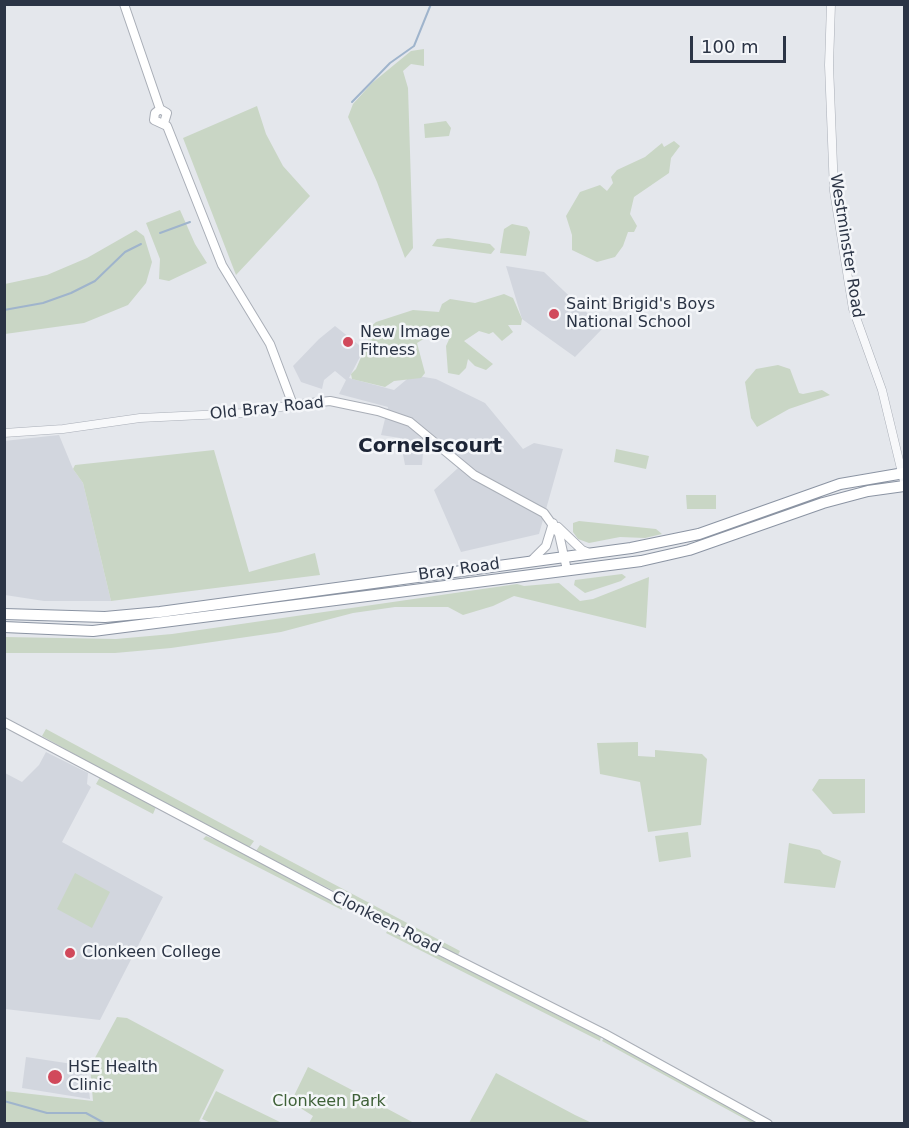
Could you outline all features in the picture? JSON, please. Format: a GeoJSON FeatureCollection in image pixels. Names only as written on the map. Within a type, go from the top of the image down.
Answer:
{"type":"FeatureCollection","features":[{"type":"Feature","properties":{"kind":"highway","name":"Bray Road"},"geometry":{"type":"LineString","coordinates":[[4,614],[105,616],[160,612],[631,548],[699,534],[840,484],[904,475]]}},
{"type":"Feature","properties":{"kind":"highway","name":"Bray Road"},"geometry":{"type":"LineString","coordinates":[[4,627],[93,631],[641,561],[690,550],[823,503],[868,491],[904,486]]}},
{"type":"Feature","properties":{"kind":"main road"},"geometry":{"type":"LineString","coordinates":[[124,4],[160,109],[154,113],[154,120],[164,123],[222,265],[270,344],[293,405]]}},
{"type":"Feature","properties":{"kind":"main road","name":"Old Bray Road"},"geometry":{"type":"LineString","coordinates":[[293,405],[330,402],[401,418],[414,425],[474,475],[538,509],[582,550],[591,554]]}},
{"type":"Feature","properties":{"kind":"main road"},"geometry":{"type":"LineString","coordinates":[[553,523],[565,556],[567,570]]}},
{"type":"Feature","properties":{"kind":"main road"},"geometry":{"type":"LineString","coordinates":[[531,561],[546,546],[553,523]]}},
{"type":"Feature","properties":{"kind":"main road","name":"Clonkeen Road"},"geometry":{"type":"LineString","coordinates":[[4,722],[347,904],[605,1034],[768,1124]]}},
{"type":"Feature","properties":{"kind":"street","name":"Westminster Road"},"geometry":{"type":"LineString","coordinates":[[831,4],[829,65],[834,191],[853,309],[882,390],[904,475]]}},
{"type":"Feature","properties":{"kind":"street","name":"Old Bray Road"},"geometry":{"type":"LineString","coordinates":[[4,433],[63,429],[140,418],[244,412],[293,405]]}},
{"type":"Feature","properties":{"kind":"shaded area","name":"Saint Brigid's Boys National School"},"geometry":{"type":"Polygon","coordinates":[[[506,266],[544,272],[603,328],[575,357],[522,319],[506,266]]]}},
{"type":"Feature","properties":{"kind":"shaded area"},"geometry":{"type":"Polygon","coordinates":[[[335,326],[364,349],[349,378],[394,390],[412,375],[436,379],[485,403],[523,449],[534,443],[563,449],[539,534],[461,552],[434,490],[458,468],[424,440],[422,465],[405,465],[400,438],[381,435],[388,407],[339,394],[346,380],[335,371],[324,380],[322,389],[301,382],[293,366],[335,326]]]}},
{"type":"Feature","properties":{"kind":"shaded area"},"geometry":{"type":"Polygon","coordinates":[[[59,435],[73,469],[83,483],[111,601],[44,601],[5,595],[4,441],[59,435]]]}},
{"type":"Feature","properties":{"kind":"shaded area","name":"Clonkeen College"},"geometry":{"type":"Polygon","coordinates":[[[46,752],[88,773],[87,784],[91,787],[62,842],[163,897],[100,1020],[5,1009],[5,773],[22,782],[39,765],[46,752]]]}},
{"type":"Feature","properties":{"kind":"shaded area","name":"HSE Health Clinic"},"geometry":{"type":"Polygon","coordinates":[[[26,1057],[86,1066],[90,1099],[22,1088],[26,1057]]]}},
{"type":"Feature","properties":{"kind":"green space"},"geometry":{"type":"Polygon","coordinates":[[[424,49],[424,66],[411,64],[403,71],[408,88],[413,248],[405,258],[377,182],[348,117],[353,104],[372,83],[411,51],[424,49]]]}},
{"type":"Feature","properties":{"kind":"green space"},"geometry":{"type":"Polygon","coordinates":[[[257,106],[266,134],[283,166],[310,196],[236,275],[183,138],[257,106]]]}},
{"type":"Feature","properties":{"kind":"green space"},"geometry":{"type":"Polygon","coordinates":[[[446,121],[451,128],[449,136],[425,138],[424,124],[446,121]]]}},
{"type":"Feature","properties":{"kind":"green space"},"geometry":{"type":"Polygon","coordinates":[[[674,141],[680,146],[671,158],[669,173],[634,197],[630,214],[637,226],[634,232],[628,232],[623,246],[615,257],[597,262],[572,250],[572,235],[566,216],[580,192],[600,185],[607,191],[613,183],[611,177],[617,170],[645,157],[662,143],[664,147],[674,141]]]}},
{"type":"Feature","properties":{"kind":"green space"},"geometry":{"type":"Polygon","coordinates":[[[180,210],[195,244],[207,263],[169,281],[159,279],[160,259],[146,223],[180,210]]]}},
{"type":"Feature","properties":{"kind":"green space"},"geometry":{"type":"Polygon","coordinates":[[[512,224],[527,227],[530,232],[526,256],[500,253],[504,229],[512,224]]]}},
{"type":"Feature","properties":{"kind":"green space"},"geometry":{"type":"Polygon","coordinates":[[[136,230],[144,236],[152,262],[146,283],[128,305],[84,323],[5,334],[5,284],[47,275],[87,258],[136,230]]]}},
{"type":"Feature","properties":{"kind":"green space"},"geometry":{"type":"Polygon","coordinates":[[[448,238],[490,244],[495,249],[491,254],[432,246],[437,239],[448,238]]]}},
{"type":"Feature","properties":{"kind":"green space"},"geometry":{"type":"Polygon","coordinates":[[[504,294],[513,298],[522,319],[521,325],[508,325],[513,332],[502,341],[493,332],[489,334],[479,331],[464,341],[493,364],[486,370],[475,366],[468,359],[466,368],[459,375],[448,373],[446,346],[452,333],[440,329],[417,343],[425,373],[421,378],[394,381],[385,387],[352,379],[351,374],[356,369],[368,341],[366,331],[376,322],[413,310],[439,312],[442,304],[450,299],[475,303],[504,294]]]}},
{"type":"Feature","properties":{"kind":"green space"},"geometry":{"type":"Polygon","coordinates":[[[778,365],[790,369],[799,393],[822,390],[830,395],[789,409],[757,427],[751,418],[745,382],[756,369],[778,365]]]}},
{"type":"Feature","properties":{"kind":"green space"},"geometry":{"type":"Polygon","coordinates":[[[616,449],[649,456],[646,469],[614,462],[616,449]]]}},
{"type":"Feature","properties":{"kind":"green space"},"geometry":{"type":"Polygon","coordinates":[[[214,450],[249,572],[315,553],[320,575],[111,601],[83,483],[73,469],[75,465],[214,450]]]}},
{"type":"Feature","properties":{"kind":"green space"},"geometry":{"type":"Polygon","coordinates":[[[686,495],[716,495],[716,509],[687,509],[686,495]]]}},
{"type":"Feature","properties":{"kind":"green space"},"geometry":{"type":"Polygon","coordinates":[[[579,521],[656,529],[662,534],[645,538],[620,537],[589,543],[578,539],[573,532],[573,523],[579,521]]]}},
{"type":"Feature","properties":{"kind":"green space"},"geometry":{"type":"Polygon","coordinates":[[[622,574],[626,577],[621,581],[585,593],[574,585],[575,580],[622,574]]]}},
{"type":"Feature","properties":{"kind":"green space"},"geometry":{"type":"Polygon","coordinates":[[[649,577],[646,628],[514,596],[493,606],[463,615],[448,607],[395,607],[353,613],[281,632],[171,648],[115,653],[5,653],[5,637],[116,639],[172,634],[517,584],[524,586],[559,583],[580,601],[593,599],[649,577]]]}},
{"type":"Feature","properties":{"kind":"green space"},"geometry":{"type":"Polygon","coordinates":[[[46,729],[254,841],[249,848],[90,763],[42,736],[46,729]]]}},
{"type":"Feature","properties":{"kind":"green space"},"geometry":{"type":"Polygon","coordinates":[[[638,742],[638,756],[655,757],[655,750],[702,754],[707,759],[701,825],[648,832],[640,782],[600,774],[597,743],[638,742]]]}},
{"type":"Feature","properties":{"kind":"green space"},"geometry":{"type":"Polygon","coordinates":[[[100,777],[156,807],[153,814],[96,784],[100,777]]]}},
{"type":"Feature","properties":{"kind":"green space"},"geometry":{"type":"Polygon","coordinates":[[[819,779],[865,779],[865,813],[833,814],[812,790],[819,779]]]}},
{"type":"Feature","properties":{"kind":"green space"},"geometry":{"type":"Polygon","coordinates":[[[688,832],[691,857],[659,862],[655,836],[688,832]]]}},
{"type":"Feature","properties":{"kind":"green space"},"geometry":{"type":"Polygon","coordinates":[[[206,836],[342,906],[342,910],[203,839],[206,836]]]}},
{"type":"Feature","properties":{"kind":"green space"},"geometry":{"type":"Polygon","coordinates":[[[789,843],[820,850],[823,854],[841,861],[835,888],[784,883],[789,843]]]}},
{"type":"Feature","properties":{"kind":"green space"},"geometry":{"type":"Polygon","coordinates":[[[260,845],[460,951],[458,955],[256,851],[260,845]]]}},
{"type":"Feature","properties":{"kind":"green space"},"geometry":{"type":"Polygon","coordinates":[[[75,873],[110,892],[92,928],[57,909],[75,873]]]}},
{"type":"Feature","properties":{"kind":"green space"},"geometry":{"type":"Polygon","coordinates":[[[388,930],[601,1037],[600,1041],[386,933],[388,930]]]}},
{"type":"Feature","properties":{"kind":"green space"},"geometry":{"type":"Polygon","coordinates":[[[117,1017],[127,1018],[224,1070],[199,1121],[204,1123],[5,1123],[5,1091],[93,1101],[90,1067],[117,1017]]]}},
{"type":"Feature","properties":{"kind":"green space"},"geometry":{"type":"Polygon","coordinates":[[[604,1038],[761,1123],[752,1123],[602,1041],[604,1038]]]}},
{"type":"Feature","properties":{"kind":"green space","name":"Clonkeen Park"},"geometry":{"type":"Polygon","coordinates":[[[308,1067],[414,1123],[309,1123],[313,1116],[291,1102],[308,1067]]]}},
{"type":"Feature","properties":{"kind":"green space"},"geometry":{"type":"Polygon","coordinates":[[[496,1073],[575,1115],[592,1123],[469,1123],[496,1073]]]}},
{"type":"Feature","properties":{"kind":"green space"},"geometry":{"type":"Polygon","coordinates":[[[216,1091],[282,1123],[211,1123],[202,1119],[216,1091]]]}},
{"type":"Feature","properties":{"kind":"waterway"},"geometry":{"type":"LineString","coordinates":[[352,102],[390,63],[414,46],[431,4]]}},
{"type":"Feature","properties":{"kind":"waterway"},"geometry":{"type":"LineString","coordinates":[[160,233],[190,222]]}},
{"type":"Feature","properties":{"kind":"waterway"},"geometry":{"type":"LineString","coordinates":[[4,310],[43,303],[71,293],[95,281],[125,252],[141,244]]}},
{"type":"Feature","properties":{"kind":"waterway"},"geometry":{"type":"LineString","coordinates":[[4,1101],[47,1113],[86,1113],[106,1124]]}},
{"type":"Feature","properties":{"kind":"place","name":"Saint Brigid's Boys National School"},"geometry":{"type":"Point","coordinates":[554,314]}},
{"type":"Feature","properties":{"kind":"place","name":"New Image Fitness"},"geometry":{"type":"Point","coordinates":[348,342]}},
{"type":"Feature","properties":{"kind":"place","name":"Clonkeen College"},"geometry":{"type":"Point","coordinates":[70,953]}},
{"type":"Feature","properties":{"kind":"place","name":"HSE Health Clinic"},"geometry":{"type":"Point","coordinates":[55,1077]}},
{"type":"Feature","properties":{"kind":"district","name":"Cornelscourt"},"geometry":{"type":"Point","coordinates":[430,447]}}]}
